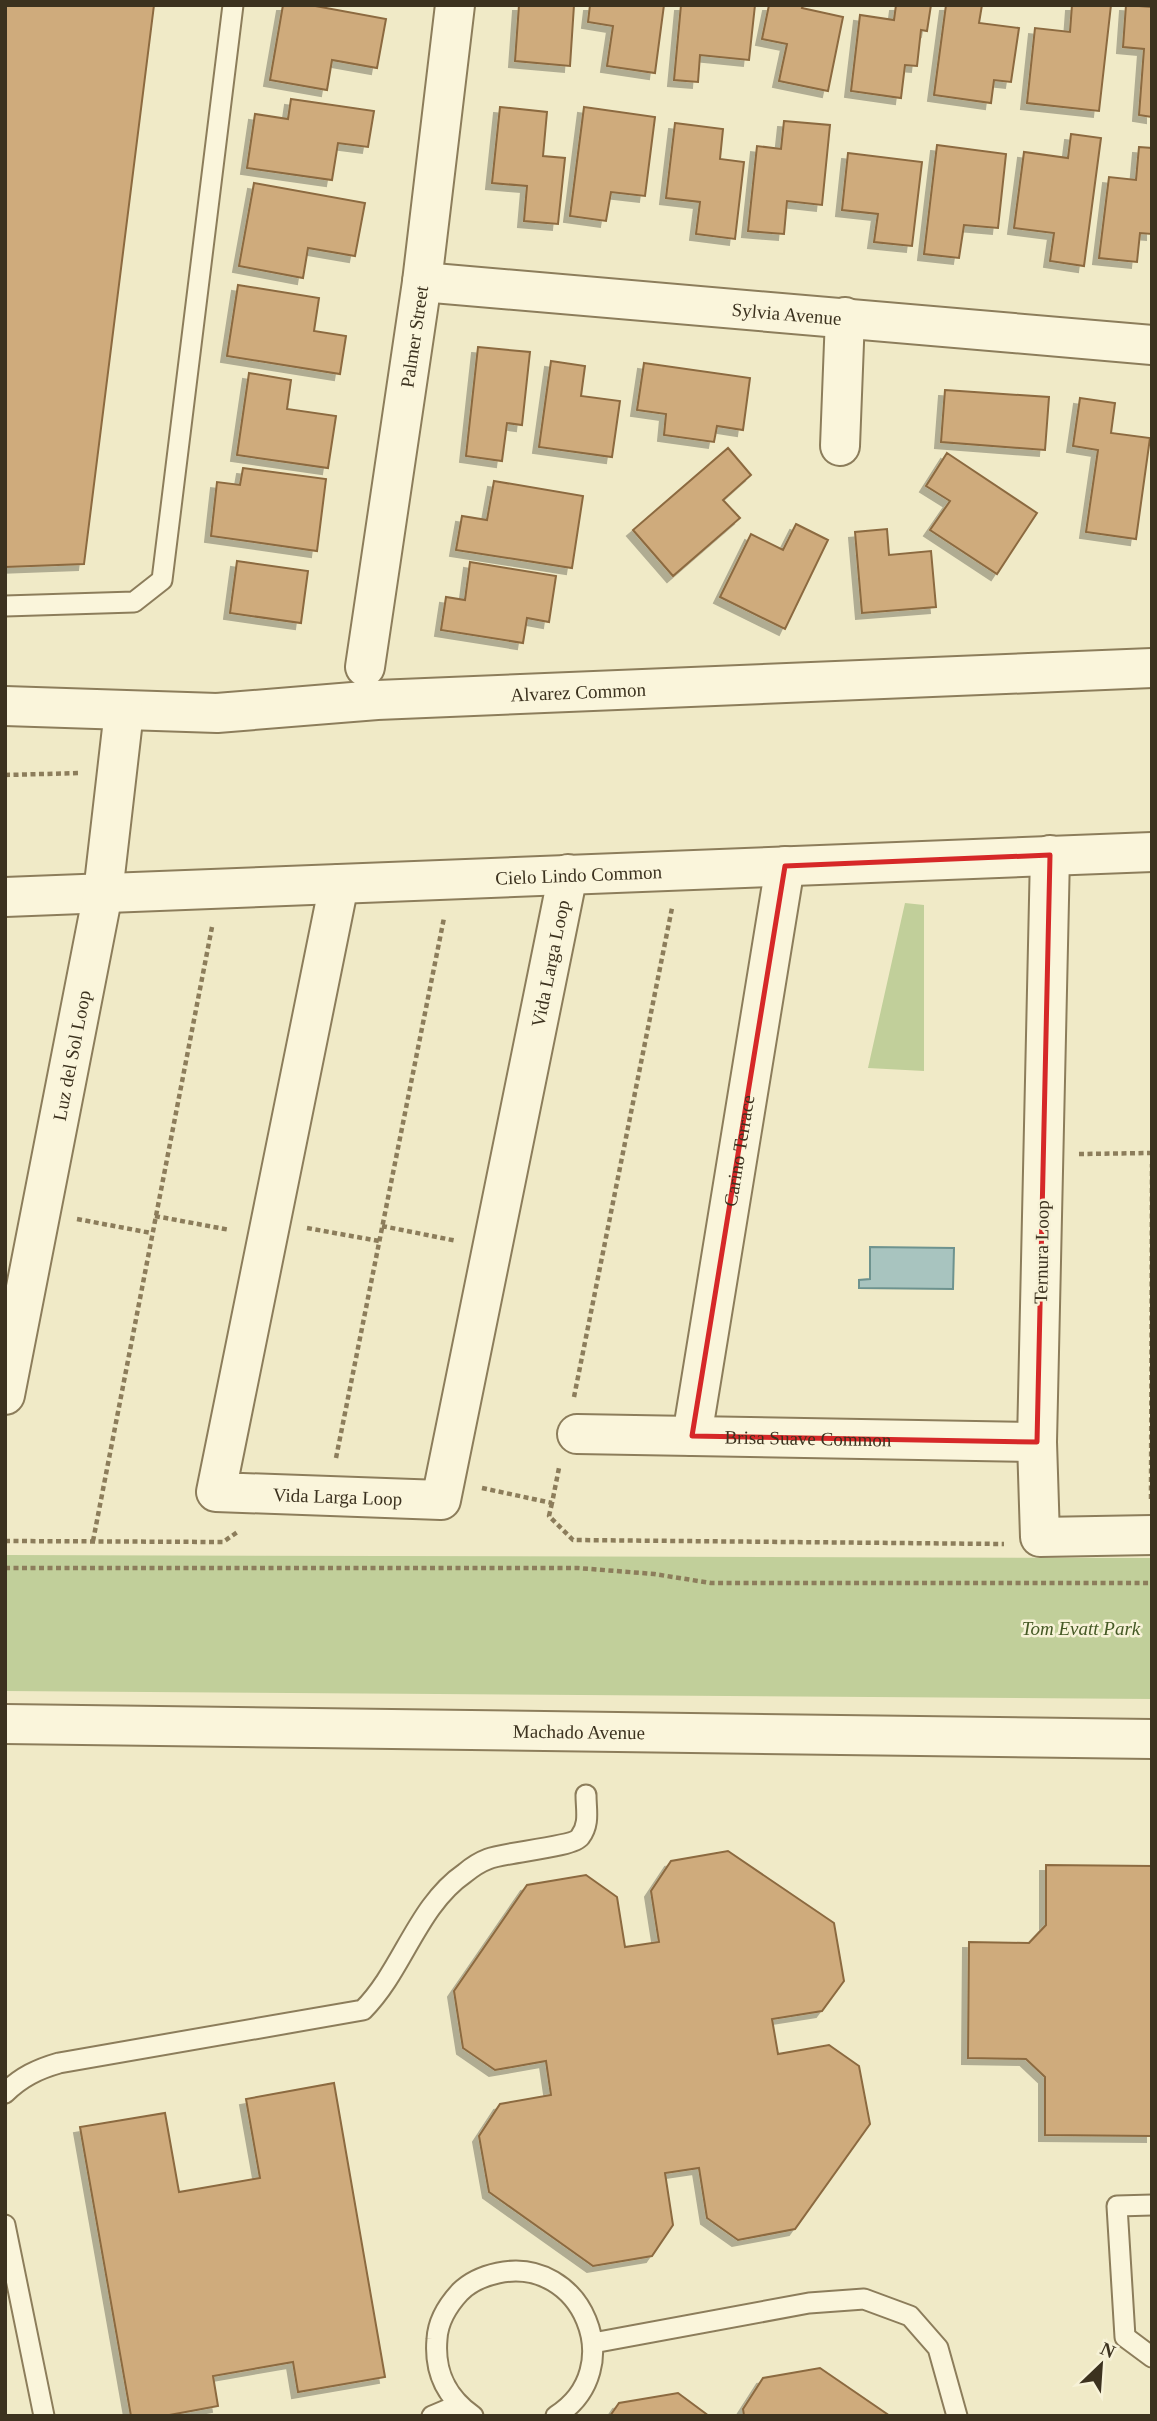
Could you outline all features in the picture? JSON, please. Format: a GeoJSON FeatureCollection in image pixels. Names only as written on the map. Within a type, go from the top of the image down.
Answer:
{"type":"FeatureCollection","features":[{"type":"Feature","properties":{"kind":"street","name":"Palmer Street"},"geometry":{"type":"LineString","coordinates":[[365,667],[422,282],[455,5]]}},
{"type":"Feature","properties":{"kind":"street","name":"Sylvia Avenue"},"geometry":{"type":"LineString","coordinates":[[422,282],[1152,345]]}},
{"type":"Feature","properties":{"kind":"street"},"geometry":{"type":"LineString","coordinates":[[840,446],[845,317]]}},
{"type":"Feature","properties":{"kind":"street","name":"Alvarez Common"},"geometry":{"type":"LineString","coordinates":[[5,706],[217,713],[377,700],[1152,668]]}},
{"type":"Feature","properties":{"kind":"street","name":"Luz del Sol Loop"},"geometry":{"type":"LineString","coordinates":[[5,1395],[103,893],[124,711]]}},
{"type":"Feature","properties":{"kind":"street","name":"Cielo Lindo Common"},"geometry":{"type":"LineString","coordinates":[[5,897],[1152,852]]}},
{"type":"Feature","properties":{"kind":"street","name":"Ternura Loop"},"geometry":{"type":"LineString","coordinates":[[1040,1537],[1037,1442],[1050,855]]}},
{"type":"Feature","properties":{"kind":"street","name":"Carino Terrace"},"geometry":{"type":"LineString","coordinates":[[692,1436],[785,866]]}},
{"type":"Feature","properties":{"kind":"street","name":"Vida Larga Loop"},"geometry":{"type":"LineString","coordinates":[[339,884],[216,1492],[441,1500],[568,874]]}},
{"type":"Feature","properties":{"kind":"street","name":"Brisa Suave Common"},"geometry":{"type":"LineString","coordinates":[[570,1431],[692,1436],[1037,1442]]}},
{"type":"Feature","properties":{"kind":"street"},"geometry":{"type":"LineString","coordinates":[[1040,1537],[1151,1535]]}},
{"type":"Feature","properties":{"kind":"street","name":"Machado Avenue"},"geometry":{"type":"LineString","coordinates":[[5,1724],[1152,1739]]}},
{"type":"Feature","properties":{"kind":"lane"},"geometry":{"type":"LineString","coordinates":[[5,606],[134,602],[162,580],[233,5]]}},
{"type":"Feature","properties":{"kind":"lane"},"geometry":{"type":"LineString","coordinates":[[5,2093],[16,2081],[39,2068],[59,2063],[363,2010],[377,1996],[438,1896],[464,1874],[487,1860],[530,1849],[569,1844],[579,1839],[587,1824],[586,1796]]}},
{"type":"Feature","properties":{"kind":"lane"},"geometry":{"type":"LineString","coordinates":[[1152,2205],[1117,2206],[1125,2337],[1152,2357]]}},
{"type":"Feature","properties":{"kind":"lane"},"geometry":{"type":"LineString","coordinates":[[5,2225],[44,2416]]}},
{"type":"Feature","properties":{"kind":"lane"},"geometry":{"type":"LineString","coordinates":[[466,2410],[442,2383],[435,2357],[437,2329],[449,2304],[466,2287],[486,2275],[510,2270],[534,2273],[557,2283],[575,2299],[587,2320],[593,2343],[591,2370],[579,2395],[556,2416]]}},
{"type":"Feature","properties":{"kind":"lane"},"geometry":{"type":"LineString","coordinates":[[593,2343],[808,2303],[864,2299],[910,2316],[938,2348],[957,2416]]}},
{"type":"Feature","properties":{"kind":"lane"},"geometry":{"type":"LineString","coordinates":[[432,2416],[466,2410]]}},
{"type":"Feature","properties":{"kind":"path"},"geometry":{"type":"LineString","coordinates":[[5,775],[84,773]]}},
{"type":"Feature","properties":{"kind":"path"},"geometry":{"type":"LineString","coordinates":[[680,870],[570,1431],[550,1516],[573,1540],[1017,1544],[1040,1537]]}},
{"type":"Feature","properties":{"kind":"path"},"geometry":{"type":"LineString","coordinates":[[328,1496],[451,879]]}},
{"type":"Feature","properties":{"kind":"path"},"geometry":{"type":"LineString","coordinates":[[93,1541],[219,888]]}},
{"type":"Feature","properties":{"kind":"path"},"geometry":{"type":"LineString","coordinates":[[1044,1155],[1152,1153]]}},
{"type":"Feature","properties":{"kind":"path"},"geometry":{"type":"LineString","coordinates":[[1151,1535],[1152,1164]]}},
{"type":"Feature","properties":{"kind":"path"},"geometry":{"type":"LineString","coordinates":[[41,1212],[151,1233]]}},
{"type":"Feature","properties":{"kind":"path"},"geometry":{"type":"LineString","coordinates":[[155,1216],[379,1241]]}},
{"type":"Feature","properties":{"kind":"path"},"geometry":{"type":"LineString","coordinates":[[382,1226],[492,1248]]}},
{"type":"Feature","properties":{"kind":"path"},"geometry":{"type":"LineString","coordinates":[[445,1480],[552,1503]]}},
{"type":"Feature","properties":{"kind":"path"},"geometry":{"type":"LineString","coordinates":[[5,1541],[223,1542],[238,1532],[253,1493]]}},
{"type":"Feature","properties":{"kind":"path"},"geometry":{"type":"LineString","coordinates":[[5,1568],[578,1568],[654,1574],[711,1583],[1152,1583]]}},
{"type":"Feature","properties":{"kind":"highlighted area"},"geometry":{"type":"Polygon","coordinates":[[[1050,855],[1037,1442],[692,1436],[785,866],[1050,855]]]}},
{"type":"Feature","properties":{"kind":"green space"},"geometry":{"type":"Polygon","coordinates":[[[905,903],[924,905],[924,1071],[868,1068],[905,903]]]}},
{"type":"Feature","properties":{"kind":"green space","name":"Tom Evatt Park"},"geometry":{"type":"Polygon","coordinates":[[[5,1555],[1152,1558],[1152,1699],[5,1691],[5,1555]]]}},
{"type":"Feature","properties":{"kind":"water"},"geometry":{"type":"Polygon","coordinates":[[[870,1247],[954,1248],[953,1289],[859,1288],[859,1280],[870,1279],[870,1247]]]}},
{"type":"Feature","properties":{"kind":"building"},"geometry":{"type":"Polygon","coordinates":[[[5,5],[154,5],[84,564],[5,567],[5,5]]]}},
{"type":"Feature","properties":{"kind":"building"},"geometry":{"type":"Polygon","coordinates":[[[283,5],[310,5],[386,19],[377,68],[332,60],[327,90],[270,80],[283,5]]]}},
{"type":"Feature","properties":{"kind":"building"},"geometry":{"type":"Polygon","coordinates":[[[519,5],[574,5],[570,66],[515,61],[519,5]]]}},
{"type":"Feature","properties":{"kind":"building"},"geometry":{"type":"Polygon","coordinates":[[[590,5],[664,5],[655,73],[607,66],[613,26],[588,22],[590,5]]]}},
{"type":"Feature","properties":{"kind":"building"},"geometry":{"type":"Polygon","coordinates":[[[681,5],[755,5],[749,60],[700,55],[698,82],[674,80],[681,5]]]}},
{"type":"Feature","properties":{"kind":"building"},"geometry":{"type":"Polygon","coordinates":[[[769,5],[803,5],[802,8],[843,17],[828,91],[779,81],[787,44],[762,39],[769,5]]]}},
{"type":"Feature","properties":{"kind":"building"},"geometry":{"type":"Polygon","coordinates":[[[896,5],[931,5],[927,31],[921,30],[917,66],[905,65],[901,98],[851,91],[860,15],[894,20],[896,5]]]}},
{"type":"Feature","properties":{"kind":"building"},"geometry":{"type":"Polygon","coordinates":[[[946,5],[982,5],[979,23],[1019,28],[1011,82],[994,80],[991,103],[934,95],[946,5]]]}},
{"type":"Feature","properties":{"kind":"building"},"geometry":{"type":"Polygon","coordinates":[[[1072,5],[1111,5],[1099,111],[1027,103],[1035,28],[1070,32],[1072,5]]]}},
{"type":"Feature","properties":{"kind":"building"},"geometry":{"type":"Polygon","coordinates":[[[1126,5],[1152,7],[1152,117],[1139,115],[1144,49],[1123,47],[1126,5]]]}},
{"type":"Feature","properties":{"kind":"building"},"geometry":{"type":"Polygon","coordinates":[[[291,99],[374,111],[368,147],[338,143],[332,180],[247,168],[255,114],[288,119],[291,99]]]}},
{"type":"Feature","properties":{"kind":"building"},"geometry":{"type":"Polygon","coordinates":[[[500,107],[547,112],[543,156],[565,158],[558,224],[524,221],[527,186],[492,183],[500,107]]]}},
{"type":"Feature","properties":{"kind":"building"},"geometry":{"type":"Polygon","coordinates":[[[584,107],[655,117],[645,196],[611,192],[606,221],[570,216],[584,107]]]}},
{"type":"Feature","properties":{"kind":"building"},"geometry":{"type":"Polygon","coordinates":[[[784,121],[830,125],[822,205],[787,201],[784,234],[748,231],[757,146],[781,149],[784,121]]]}},
{"type":"Feature","properties":{"kind":"building"},"geometry":{"type":"Polygon","coordinates":[[[675,123],[723,129],[720,159],[744,162],[735,239],[696,234],[700,202],[666,198],[675,123]]]}},
{"type":"Feature","properties":{"kind":"building"},"geometry":{"type":"Polygon","coordinates":[[[1071,134],[1101,138],[1084,266],[1050,261],[1054,233],[1014,228],[1024,152],[1068,158],[1071,134]]]}},
{"type":"Feature","properties":{"kind":"building"},"geometry":{"type":"Polygon","coordinates":[[[937,145],[1006,154],[998,228],[964,225],[959,258],[924,254],[937,145]]]}},
{"type":"Feature","properties":{"kind":"building"},"geometry":{"type":"Polygon","coordinates":[[[1139,147],[1152,148],[1152,234],[1140,233],[1137,262],[1099,258],[1109,177],[1136,180],[1139,147]]]}},
{"type":"Feature","properties":{"kind":"building"},"geometry":{"type":"Polygon","coordinates":[[[848,153],[922,162],[912,246],[874,242],[878,214],[842,210],[848,153]]]}},
{"type":"Feature","properties":{"kind":"building"},"geometry":{"type":"Polygon","coordinates":[[[254,183],[365,203],[355,256],[308,248],[303,278],[239,266],[254,183]]]}},
{"type":"Feature","properties":{"kind":"building"},"geometry":{"type":"Polygon","coordinates":[[[238,285],[319,298],[314,331],[346,336],[340,374],[227,356],[238,285]]]}},
{"type":"Feature","properties":{"kind":"building"},"geometry":{"type":"Polygon","coordinates":[[[478,347],[530,352],[522,425],[507,423],[502,461],[466,456],[478,347]]]}},
{"type":"Feature","properties":{"kind":"building"},"geometry":{"type":"Polygon","coordinates":[[[551,361],[585,366],[581,396],[620,401],[612,457],[539,447],[551,361]]]}},
{"type":"Feature","properties":{"kind":"building"},"geometry":{"type":"Polygon","coordinates":[[[644,363],[750,378],[743,430],[717,426],[714,442],[664,435],[666,414],[637,410],[644,363]]]}},
{"type":"Feature","properties":{"kind":"building"},"geometry":{"type":"Polygon","coordinates":[[[249,373],[291,380],[287,409],[336,416],[328,468],[237,455],[249,373]]]}},
{"type":"Feature","properties":{"kind":"building"},"geometry":{"type":"Polygon","coordinates":[[[945,390],[1049,397],[1045,450],[941,442],[945,390]]]}},
{"type":"Feature","properties":{"kind":"building"},"geometry":{"type":"Polygon","coordinates":[[[1080,398],[1115,403],[1111,433],[1150,438],[1136,539],[1086,532],[1098,450],[1073,446],[1080,398]]]}},
{"type":"Feature","properties":{"kind":"building"},"geometry":{"type":"Polygon","coordinates":[[[728,448],[751,475],[723,500],[740,518],[673,576],[633,530],[728,448]]]}},
{"type":"Feature","properties":{"kind":"building"},"geometry":{"type":"Polygon","coordinates":[[[947,453],[1037,513],[997,574],[930,530],[950,501],[926,486],[947,453]]]}},
{"type":"Feature","properties":{"kind":"building"},"geometry":{"type":"Polygon","coordinates":[[[243,468],[326,479],[317,551],[211,536],[217,482],[240,485],[243,468]]]}},
{"type":"Feature","properties":{"kind":"building"},"geometry":{"type":"Polygon","coordinates":[[[494,481],[583,496],[572,568],[456,550],[462,516],[487,520],[494,481]]]}},
{"type":"Feature","properties":{"kind":"building"},"geometry":{"type":"Polygon","coordinates":[[[796,524],[828,540],[785,629],[720,597],[751,534],[783,550],[796,524]]]}},
{"type":"Feature","properties":{"kind":"building"},"geometry":{"type":"Polygon","coordinates":[[[887,529],[889,555],[931,551],[936,607],[862,613],[855,532],[887,529]]]}},
{"type":"Feature","properties":{"kind":"building"},"geometry":{"type":"Polygon","coordinates":[[[237,561],[308,571],[301,623],[230,613],[237,561]]]}},
{"type":"Feature","properties":{"kind":"building"},"geometry":{"type":"Polygon","coordinates":[[[470,562],[556,576],[549,622],[527,618],[523,643],[441,630],[446,597],[465,600],[470,562]]]}},
{"type":"Feature","properties":{"kind":"building"},"geometry":{"type":"Polygon","coordinates":[[[728,1851],[834,1923],[844,1981],[822,2011],[772,2019],[778,2054],[829,2045],[859,2066],[870,2124],[795,2229],[738,2240],[707,2218],[699,2168],[665,2173],[673,2225],[652,2256],[593,2266],[489,2192],[479,2136],[500,2104],[551,2095],[546,2061],[495,2070],[463,2048],[454,1991],[527,1885],[586,1875],[617,1897],[625,1947],[659,1942],[651,1891],[671,1861],[728,1851]]]}},
{"type":"Feature","properties":{"kind":"building"},"geometry":{"type":"Polygon","coordinates":[[[1046,1865],[1152,1866],[1152,2136],[1045,2135],[1045,2077],[1026,2059],[968,2058],[969,1942],[1029,1943],[1046,1925],[1046,1865]]]}},
{"type":"Feature","properties":{"kind":"building"},"geometry":{"type":"Polygon","coordinates":[[[334,2083],[385,2377],[298,2392],[293,2362],[213,2376],[218,2406],[164,2416],[131,2416],[80,2127],[165,2113],[179,2192],[260,2178],[246,2099],[334,2083]]]}},
{"type":"Feature","properties":{"kind":"building"},"geometry":{"type":"Polygon","coordinates":[[[820,2368],[890,2416],[744,2416],[743,2409],[763,2378],[820,2368]]]}},
{"type":"Feature","properties":{"kind":"building"},"geometry":{"type":"Polygon","coordinates":[[[678,2393],[709,2416],[610,2416],[619,2403],[678,2393]]]}}]}
